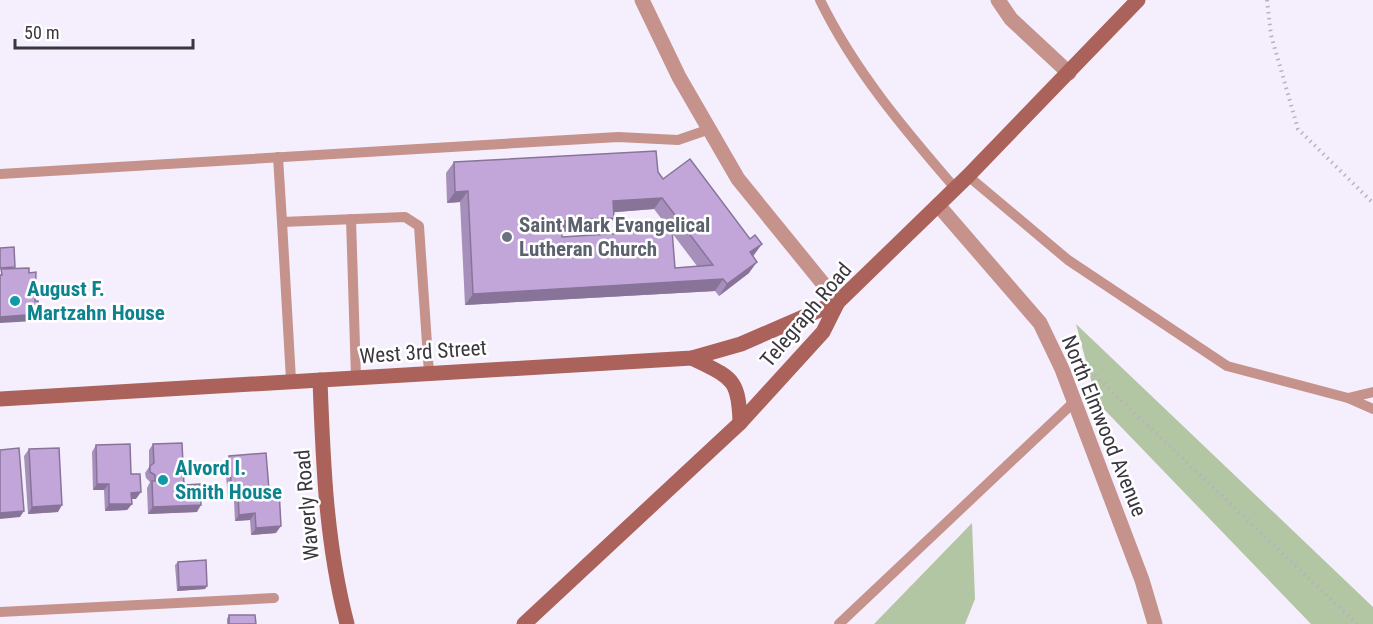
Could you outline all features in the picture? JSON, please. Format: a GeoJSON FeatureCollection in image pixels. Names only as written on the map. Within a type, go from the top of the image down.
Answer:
{"type":"FeatureCollection","features":[{"type":"Feature","properties":{"kind":"street"},"geometry":{"type":"LineString","coordinates":[[642,0],[707,130],[738,179],[838,302]]}},
{"type":"Feature","properties":{"kind":"street"},"geometry":{"type":"LineString","coordinates":[[998,0],[1011,19],[1069,73]]}},
{"type":"Feature","properties":{"kind":"street","name":"Telegraph Road"},"geometry":{"type":"LineString","coordinates":[[524,624],[740,423],[823,332],[838,302],[968,176],[1138,0]]}},
{"type":"Feature","properties":{"kind":"street","name":"North Elmwood Avenue"},"geometry":{"type":"LineString","coordinates":[[938,205],[1040,323],[1062,369],[1142,580],[1155,624]]}},
{"type":"Feature","properties":{"kind":"street","name":"West 3rd Street"},"geometry":{"type":"LineString","coordinates":[[0,399],[692,358],[741,344],[838,302]]}},
{"type":"Feature","properties":{"kind":"street"},"geometry":{"type":"LineString","coordinates":[[692,358],[728,378],[735,386],[739,394],[740,423]]}},
{"type":"Feature","properties":{"kind":"street","name":"Waverly Road"},"geometry":{"type":"LineString","coordinates":[[320,380],[325,500],[331,552],[347,624]]}},
{"type":"Feature","properties":{"kind":"lane"},"geometry":{"type":"LineString","coordinates":[[820,0],[838,37],[898,121],[955,188]]}},
{"type":"Feature","properties":{"kind":"lane"},"geometry":{"type":"LineString","coordinates":[[0,174],[618,137],[678,140],[707,130]]}},
{"type":"Feature","properties":{"kind":"lane"},"geometry":{"type":"LineString","coordinates":[[278,157],[291,380]]}},
{"type":"Feature","properties":{"kind":"lane"},"geometry":{"type":"LineString","coordinates":[[968,176],[1068,260],[1227,366],[1348,398],[1373,409]]}},
{"type":"Feature","properties":{"kind":"lane"},"geometry":{"type":"LineString","coordinates":[[282,222],[405,217],[419,226],[429,373]]}},
{"type":"Feature","properties":{"kind":"lane"},"geometry":{"type":"LineString","coordinates":[[351,219],[356,378]]}},
{"type":"Feature","properties":{"kind":"lane"},"geometry":{"type":"LineString","coordinates":[[1348,398],[1373,392]]}},
{"type":"Feature","properties":{"kind":"lane"},"geometry":{"type":"LineString","coordinates":[[839,624],[1073,403]]}},
{"type":"Feature","properties":{"kind":"lane"},"geometry":{"type":"LineString","coordinates":[[0,612],[274,598]]}},
{"type":"Feature","properties":{"kind":"path"},"geometry":{"type":"LineString","coordinates":[[1267,0],[1271,34],[1298,129],[1373,203]]}},
{"type":"Feature","properties":{"kind":"path"},"geometry":{"type":"LineString","coordinates":[[1074,356],[1356,624]]}},
{"type":"Feature","properties":{"kind":"green space"},"geometry":{"type":"Polygon","coordinates":[[[1076,324],[1373,607],[1373,624],[1311,624],[1097,402],[1076,324]]]}},
{"type":"Feature","properties":{"kind":"green space"},"geometry":{"type":"Polygon","coordinates":[[[972,523],[975,599],[965,624],[874,624],[972,523]]]}},
{"type":"Feature","properties":{"kind":"building","name":"Saint Mark Evangelical Lutheran Church"},"geometry":{"type":"Polygon","coordinates":[[[656,151],[658,172],[663,179],[690,159],[750,239],[755,235],[762,244],[750,252],[757,262],[727,284],[723,279],[473,294],[468,191],[455,192],[454,162],[656,151]],[[662,198],[613,201],[614,218],[561,221],[562,237],[672,230],[675,268],[713,265],[662,198]]]}},
{"type":"Feature","properties":{"kind":"building"},"geometry":{"type":"Polygon","coordinates":[[[14,247],[15,267],[0,268],[0,248],[14,247]]]}},
{"type":"Feature","properties":{"kind":"building","name":"August F. Martzahn House"},"geometry":{"type":"Polygon","coordinates":[[[29,268],[29,273],[36,272],[35,301],[38,301],[39,314],[0,317],[1,269],[29,268]]]}},
{"type":"Feature","properties":{"kind":"building","name":"Alvord I. Smith House"},"geometry":{"type":"Polygon","coordinates":[[[182,443],[184,485],[200,484],[201,505],[153,507],[152,481],[155,481],[155,475],[150,472],[150,466],[154,463],[153,444],[182,443]]]}},
{"type":"Feature","properties":{"kind":"building"},"geometry":{"type":"Polygon","coordinates":[[[130,444],[131,474],[140,474],[141,492],[131,493],[132,504],[109,504],[109,484],[97,484],[96,445],[130,444]]]}},
{"type":"Feature","properties":{"kind":"building"},"geometry":{"type":"Polygon","coordinates":[[[19,448],[24,511],[0,513],[0,450],[19,448]]]}},
{"type":"Feature","properties":{"kind":"building"},"geometry":{"type":"Polygon","coordinates":[[[59,448],[62,505],[32,507],[29,449],[59,448]]]}},
{"type":"Feature","properties":{"kind":"building"},"geometry":{"type":"Polygon","coordinates":[[[266,453],[269,490],[279,490],[281,526],[256,528],[255,513],[239,515],[238,494],[232,495],[229,456],[266,453]]]}},
{"type":"Feature","properties":{"kind":"building"},"geometry":{"type":"Polygon","coordinates":[[[206,560],[207,586],[179,587],[178,562],[206,560]]]}},
{"type":"Feature","properties":{"kind":"building"},"geometry":{"type":"Polygon","coordinates":[[[229,615],[255,615],[256,624],[229,624],[229,615]]]}},
{"type":"Feature","properties":{"kind":"place","name":"Saint Mark Evangelical Lutheran Church"},"geometry":{"type":"Point","coordinates":[507,237]}},
{"type":"Feature","properties":{"kind":"place","name":"August F. Martzahn House"},"geometry":{"type":"Point","coordinates":[15,301]}},
{"type":"Feature","properties":{"kind":"place","name":"Alvord I. Smith House"},"geometry":{"type":"Point","coordinates":[163,480]}}]}
